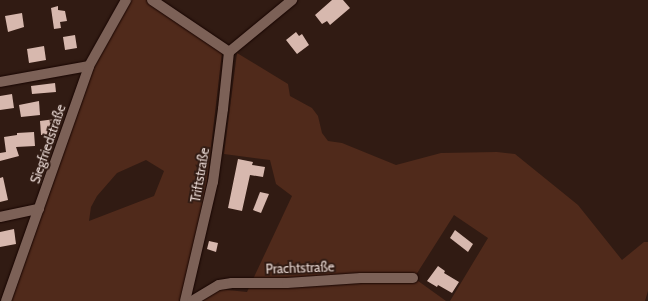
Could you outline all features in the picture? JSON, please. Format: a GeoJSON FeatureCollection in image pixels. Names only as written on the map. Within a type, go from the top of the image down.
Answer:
{"type":"FeatureCollection","features":[{"type":"Feature","properties":{"kind":"street","name":"Siegfriedstraße"},"geometry":{"type":"LineString","coordinates":[[6,301],[89,66],[126,0]]}},
{"type":"Feature","properties":{"kind":"street"},"geometry":{"type":"LineString","coordinates":[[152,0],[229,52],[292,0]]}},
{"type":"Feature","properties":{"kind":"street","name":"Triftstraße"},"geometry":{"type":"LineString","coordinates":[[185,301],[213,182],[224,109],[229,52]]}},
{"type":"Feature","properties":{"kind":"street"},"geometry":{"type":"LineString","coordinates":[[0,82],[89,66]]}},
{"type":"Feature","properties":{"kind":"street"},"geometry":{"type":"LineString","coordinates":[[0,217],[39,209]]}},
{"type":"Feature","properties":{"kind":"street","name":"Prachtstraße"},"geometry":{"type":"LineString","coordinates":[[192,301],[219,285],[232,283],[287,283],[361,278],[413,278]]}},
{"type":"Feature","properties":{"kind":"shaded area"},"geometry":{"type":"Polygon","coordinates":[[[126,0],[155,0],[223,44],[207,181],[182,301],[6,301],[89,66],[126,0]],[[146,160],[117,173],[97,196],[91,207],[89,221],[154,196],[164,171],[146,160]]]}},
{"type":"Feature","properties":{"kind":"shaded area"},"geometry":{"type":"Polygon","coordinates":[[[237,53],[288,84],[290,96],[312,108],[318,116],[322,133],[328,141],[342,143],[396,165],[441,153],[497,152],[515,154],[578,205],[622,260],[644,242],[648,242],[648,291],[645,301],[450,301],[488,238],[454,215],[414,278],[446,301],[202,301],[218,289],[247,292],[292,196],[276,184],[270,160],[224,154],[237,53]]]}},
{"type":"Feature","properties":{"kind":"building"},"geometry":{"type":"Polygon","coordinates":[[[332,0],[343,0],[350,8],[330,25],[327,21],[322,24],[315,15],[332,0]]]}},
{"type":"Feature","properties":{"kind":"building"},"geometry":{"type":"Polygon","coordinates":[[[58,6],[58,10],[65,11],[67,21],[60,22],[61,28],[54,29],[51,8],[58,6]]]}},
{"type":"Feature","properties":{"kind":"building"},"geometry":{"type":"Polygon","coordinates":[[[22,13],[24,27],[8,32],[5,16],[22,13]]]}},
{"type":"Feature","properties":{"kind":"building"},"geometry":{"type":"Polygon","coordinates":[[[296,32],[299,36],[302,34],[309,45],[297,54],[286,40],[296,32]]]}},
{"type":"Feature","properties":{"kind":"building"},"geometry":{"type":"Polygon","coordinates":[[[75,35],[77,48],[65,50],[63,37],[75,35]]]}},
{"type":"Feature","properties":{"kind":"building"},"geometry":{"type":"Polygon","coordinates":[[[44,46],[46,60],[29,63],[27,49],[44,46]]]}},
{"type":"Feature","properties":{"kind":"building"},"geometry":{"type":"Polygon","coordinates":[[[55,83],[56,92],[32,94],[31,86],[55,83]]]}},
{"type":"Feature","properties":{"kind":"building"},"geometry":{"type":"Polygon","coordinates":[[[12,94],[14,108],[0,110],[0,96],[12,94]]]}},
{"type":"Feature","properties":{"kind":"building"},"geometry":{"type":"Polygon","coordinates":[[[39,101],[40,115],[21,117],[19,105],[39,101]]]}},
{"type":"Feature","properties":{"kind":"building"},"geometry":{"type":"Polygon","coordinates":[[[55,119],[56,134],[41,135],[40,121],[55,119]]]}},
{"type":"Feature","properties":{"kind":"building"},"geometry":{"type":"Polygon","coordinates":[[[34,132],[35,146],[16,147],[19,156],[0,161],[0,153],[6,152],[4,137],[17,135],[17,133],[34,132]]]}},
{"type":"Feature","properties":{"kind":"building"},"geometry":{"type":"Polygon","coordinates":[[[238,159],[253,162],[252,165],[265,167],[263,177],[250,175],[242,211],[228,208],[238,159]]]}},
{"type":"Feature","properties":{"kind":"building"},"geometry":{"type":"Polygon","coordinates":[[[3,177],[8,200],[0,202],[0,178],[3,177]]]}},
{"type":"Feature","properties":{"kind":"building"},"geometry":{"type":"Polygon","coordinates":[[[260,192],[269,194],[261,213],[253,210],[260,192]]]}},
{"type":"Feature","properties":{"kind":"building"},"geometry":{"type":"Polygon","coordinates":[[[14,229],[16,244],[0,247],[0,232],[14,229]]]}},
{"type":"Feature","properties":{"kind":"building"},"geometry":{"type":"Polygon","coordinates":[[[455,230],[473,244],[468,252],[450,238],[455,230]]]}},
{"type":"Feature","properties":{"kind":"building"},"geometry":{"type":"Polygon","coordinates":[[[209,241],[218,243],[216,252],[207,249],[209,241]]]}},
{"type":"Feature","properties":{"kind":"building"},"geometry":{"type":"Polygon","coordinates":[[[438,266],[445,271],[444,273],[459,282],[452,293],[427,281],[438,266]]]}}]}
